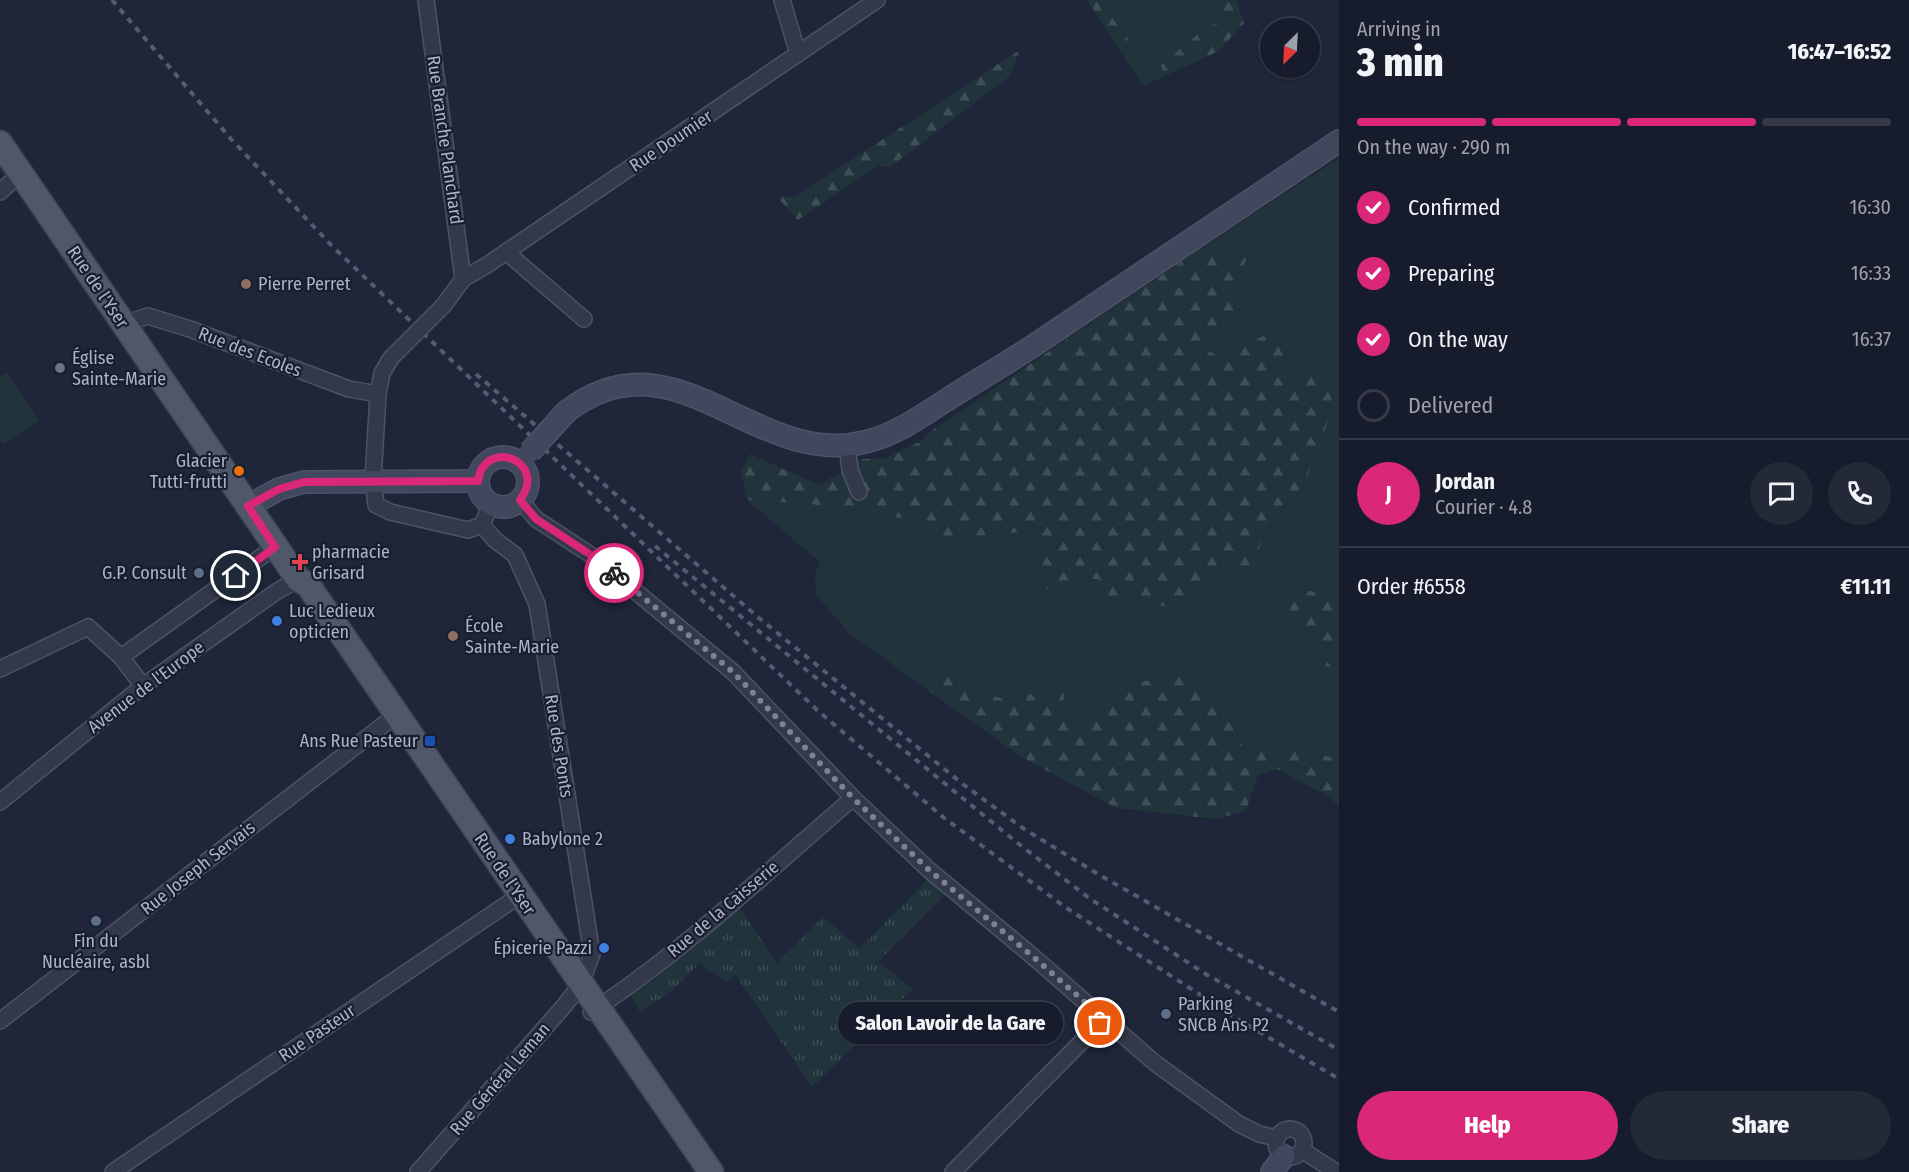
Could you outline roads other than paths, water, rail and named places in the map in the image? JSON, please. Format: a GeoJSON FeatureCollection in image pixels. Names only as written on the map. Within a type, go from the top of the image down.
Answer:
{"type":"FeatureCollection","features":[{"type":"Feature","properties":{"kind":"main road","name":"Rue de l'Yser"},"geometry":{"type":"LineString","coordinates":[[0,143],[298,579],[298,593],[392,719],[593,1011],[711,1172]]}},
{"type":"Feature","properties":{"kind":"main road","name":"Rue de l'Yser"},"geometry":{"type":"LineString","coordinates":[[593,1011],[698,1172]]}},
{"type":"Feature","properties":{"kind":"street","name":"Rue Branche Planchard"},"geometry":{"type":"LineString","coordinates":[[426,0],[463,279]]}},
{"type":"Feature","properties":{"kind":"street"},"geometry":{"type":"LineString","coordinates":[[782,0],[798,54]]}},
{"type":"Feature","properties":{"kind":"street","name":"Rue Doumier"},"geometry":{"type":"LineString","coordinates":[[463,279],[877,0]]}},
{"type":"Feature","properties":{"kind":"street"},"geometry":{"type":"LineString","coordinates":[[525,458],[500,457],[490,460],[483,467],[478,481],[482,494],[491,504],[504,507],[520,500],[526,492],[528,482],[525,458],[566,412],[585,399],[625,385],[652,385],[686,393],[794,440],[847,445],[866,442],[909,424],[993,372],[1339,141]]}},
{"type":"Feature","properties":{"kind":"street"},"geometry":{"type":"LineString","coordinates":[[0,192],[21,173]]}},
{"type":"Feature","properties":{"kind":"street"},"geometry":{"type":"LineString","coordinates":[[506,252],[584,319]]}},
{"type":"Feature","properties":{"kind":"street"},"geometry":{"type":"LineString","coordinates":[[463,279],[444,305],[391,358],[382,373],[378,394],[373,480],[376,504],[390,512],[468,530],[482,525],[491,504]]}},
{"type":"Feature","properties":{"kind":"street","name":"Rue des Ecoles"},"geometry":{"type":"LineString","coordinates":[[123,324],[148,316],[190,329],[350,389],[378,394]]}},
{"type":"Feature","properties":{"kind":"street"},"geometry":{"type":"LineString","coordinates":[[847,445],[850,470],[859,492]]}},
{"type":"Feature","properties":{"kind":"street"},"geometry":{"type":"LineString","coordinates":[[248,506],[279,489],[304,482],[478,481]]}},
{"type":"Feature","properties":{"kind":"street"},"geometry":{"type":"LineString","coordinates":[[520,500],[536,519],[594,557],[733,672],[853,798],[929,870],[1155,1063],[1239,1124],[1259,1134],[1284,1154],[1336,1172]]}},
{"type":"Feature","properties":{"kind":"street","name":"Rue des Ponts"},"geometry":{"type":"LineString","coordinates":[[482,525],[495,540],[515,555],[537,604],[592,954],[577,988]]}},
{"type":"Feature","properties":{"kind":"street","name":"Avenue de l'Europe"},"geometry":{"type":"LineString","coordinates":[[121,657],[275,547]]}},
{"type":"Feature","properties":{"kind":"street","name":"Avenue de l'Europe"},"geometry":{"type":"LineString","coordinates":[[0,802],[143,686],[298,579]]}},
{"type":"Feature","properties":{"kind":"street"},"geometry":{"type":"LineString","coordinates":[[0,669],[88,627],[121,657],[143,686]]}},
{"type":"Feature","properties":{"kind":"street","name":"Rue Joseph Servais"},"geometry":{"type":"LineString","coordinates":[[0,1021],[392,719]]}},
{"type":"Feature","properties":{"kind":"street","name":"Rue de la Caisserie"},"geometry":{"type":"LineString","coordinates":[[593,1011],[633,984],[697,932],[853,798]]}},
{"type":"Feature","properties":{"kind":"street","name":"Rue Pasteur"},"geometry":{"type":"LineString","coordinates":[[113,1172],[516,898]]}},
{"type":"Feature","properties":{"kind":"street","name":"Rue Général Leman"},"geometry":{"type":"LineString","coordinates":[[418,1172],[564,1006],[577,988]]}},
{"type":"Feature","properties":{"kind":"street"},"geometry":{"type":"LineString","coordinates":[[953,1172],[1104,1019]]}},
{"type":"Feature","properties":{"kind":"railway"},"geometry":{"type":"LineString","coordinates":[[112,0],[231,139],[332,246],[817,710],[943,817],[1065,907],[1239,1020],[1339,1079]]}},
{"type":"Feature","properties":{"kind":"railway"},"geometry":{"type":"LineString","coordinates":[[476,374],[759,618],[964,785],[1024,829],[1098,874],[1339,1012]]}},
{"type":"Feature","properties":{"kind":"railway"},"geometry":{"type":"LineString","coordinates":[[655,546],[1015,841],[1089,898],[1204,973],[1339,1050]]}},
{"type":"Feature","properties":{"kind":"place","name":"Pierre Perret"},"geometry":{"type":"Point","coordinates":[246,284]}},
{"type":"Feature","properties":{"kind":"place","name":"Église Sainte-Marie"},"geometry":{"type":"Point","coordinates":[60,368]}},
{"type":"Feature","properties":{"kind":"place","name":"Glacier Tutti-frutti"},"geometry":{"type":"Point","coordinates":[239,471]}},
{"type":"Feature","properties":{"kind":"place","name":"pharmacie Grisard"},"geometry":{"type":"Point","coordinates":[300,562]}},
{"type":"Feature","properties":{"kind":"place","name":"G.P. Consult"},"geometry":{"type":"Point","coordinates":[199,573]}},
{"type":"Feature","properties":{"kind":"place","name":"Luc Ledieux opticien"},"geometry":{"type":"Point","coordinates":[277,621]}},
{"type":"Feature","properties":{"kind":"place","name":"École Sainte-Marie"},"geometry":{"type":"Point","coordinates":[453,636]}},
{"type":"Feature","properties":{"kind":"place","name":"Ans Rue Pasteur"},"geometry":{"type":"Point","coordinates":[430,741]}},
{"type":"Feature","properties":{"kind":"place","name":"Babylone 2"},"geometry":{"type":"Point","coordinates":[510,839]}},
{"type":"Feature","properties":{"kind":"place","name":"Fin du Nucléaire, asbl"},"geometry":{"type":"Point","coordinates":[96,921]}},
{"type":"Feature","properties":{"kind":"place","name":"Épicerie Pazzi"},"geometry":{"type":"Point","coordinates":[604,948]}},
{"type":"Feature","properties":{"kind":"place","name":"Parking SNCB Ans P2"},"geometry":{"type":"Point","coordinates":[1166,1014]}},
{"type":"Feature","properties":{"kind":"place","name":"Salon Lavoir de la Gare"},"geometry":{"type":"Point","coordinates":[1100,1023]}}]}
